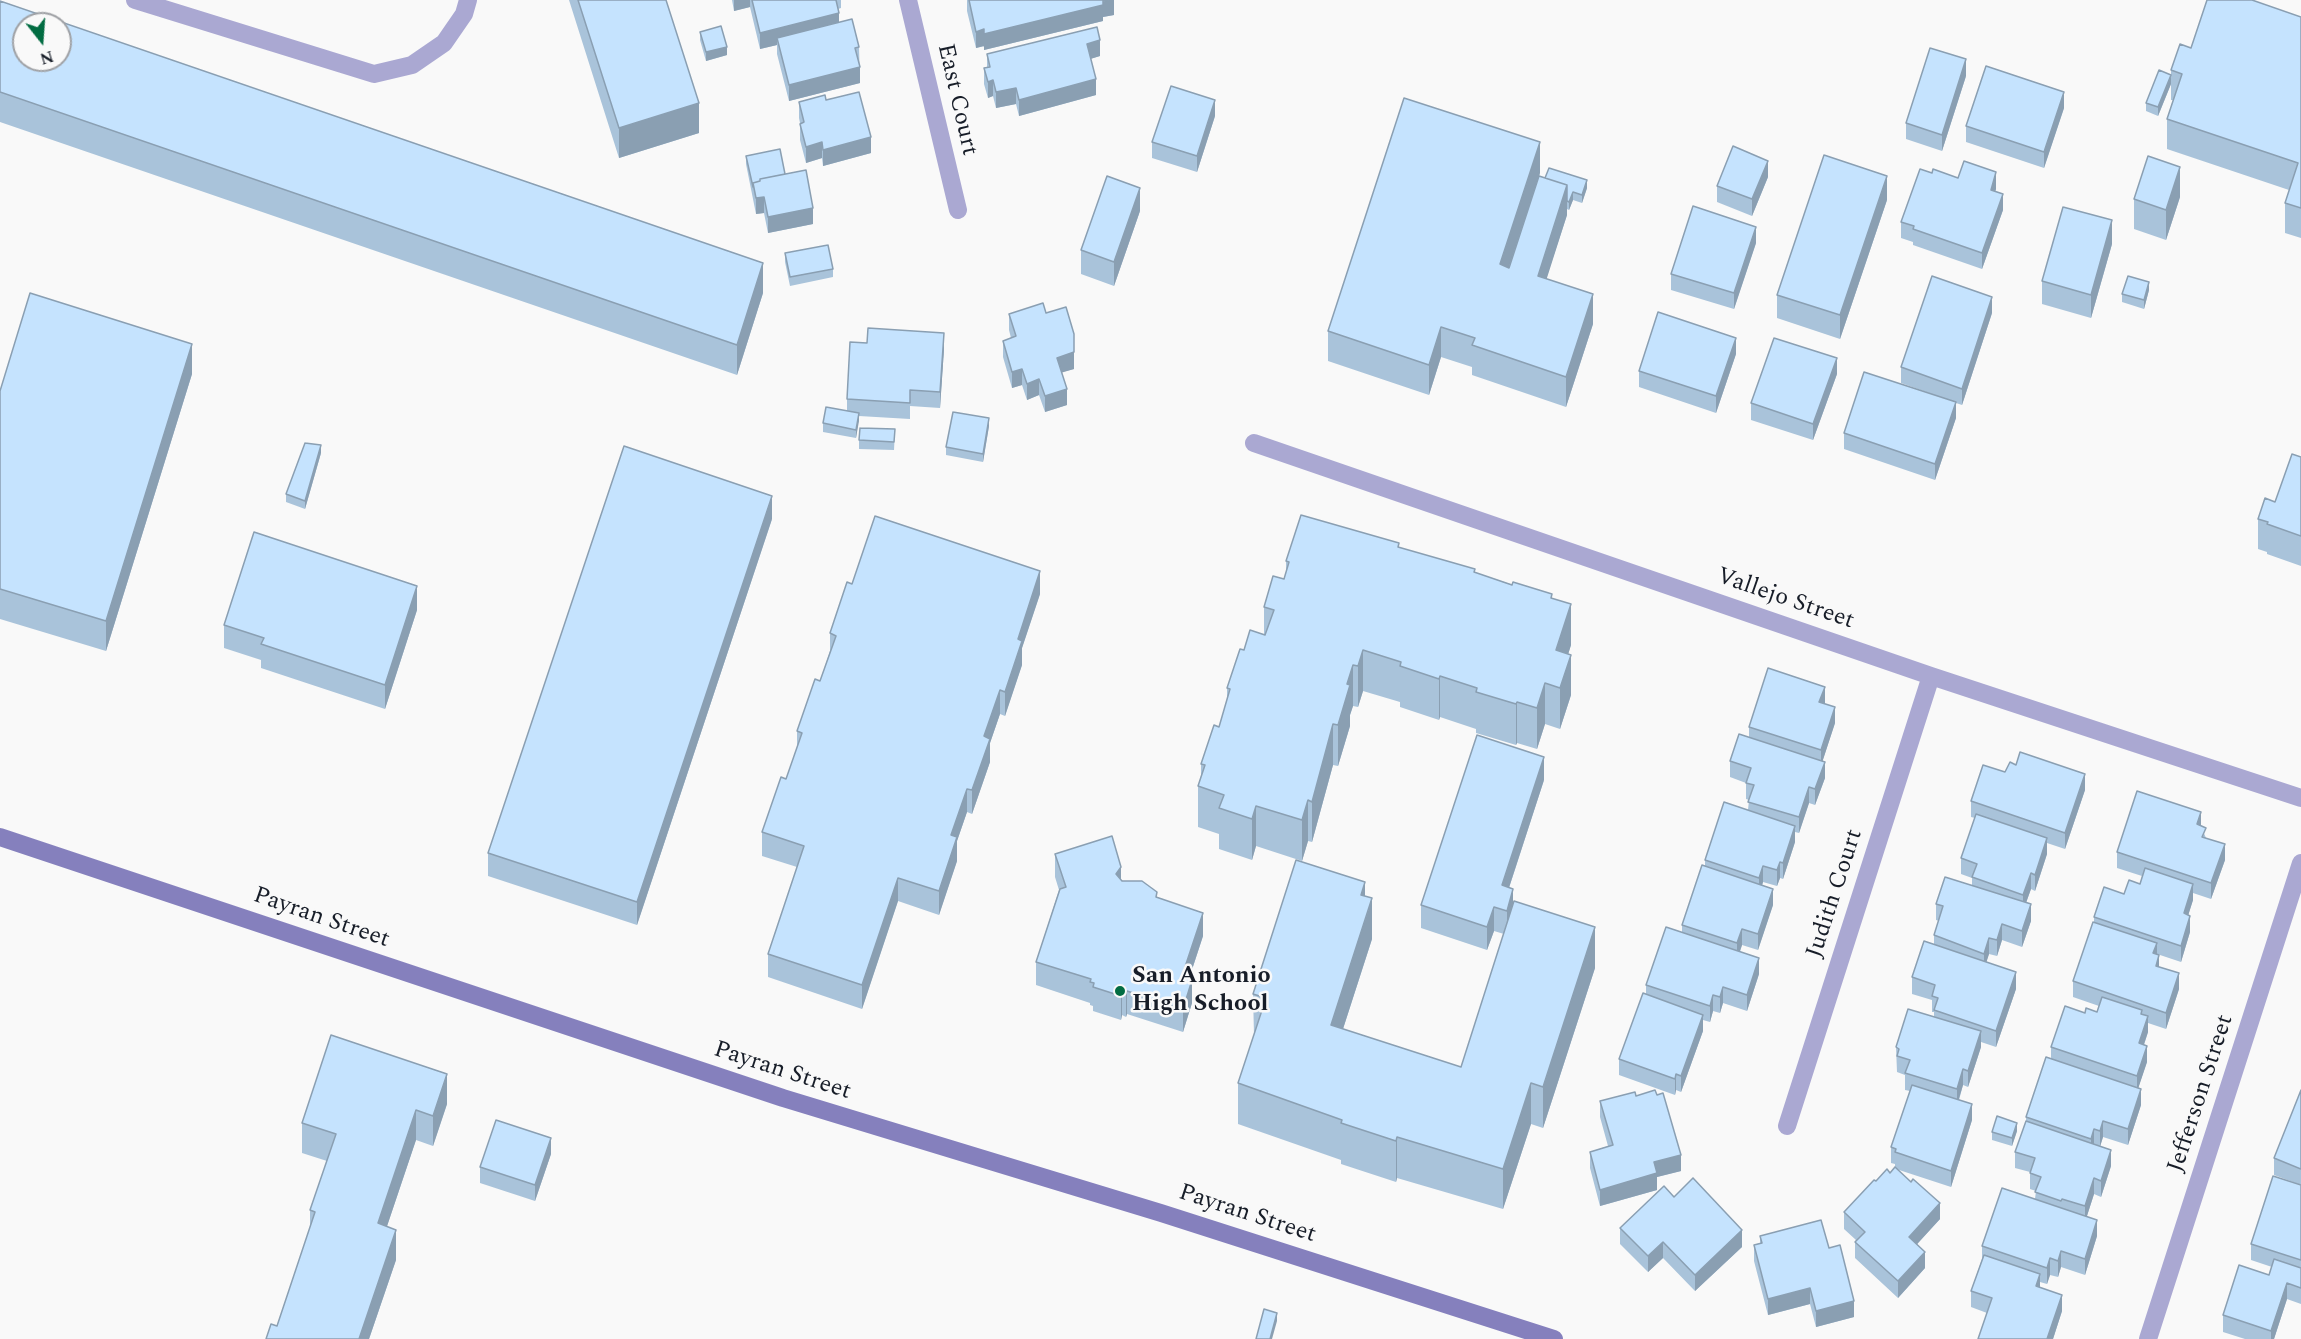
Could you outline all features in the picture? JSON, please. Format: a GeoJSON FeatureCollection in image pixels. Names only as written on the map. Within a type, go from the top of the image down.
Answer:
{"type":"FeatureCollection","features":[{"type":"Feature","properties":{"kind":"main road","name":"Payran Street"},"geometry":{"type":"LineString","coordinates":[[0,837],[783,1098],[1152,1210],[1554,1339]]}},
{"type":"Feature","properties":{"kind":"street"},"geometry":{"type":"LineString","coordinates":[[135,0],[374,74],[412,65],[444,43],[464,14],[468,0]]}},
{"type":"Feature","properties":{"kind":"street","name":"East Court"},"geometry":{"type":"LineString","coordinates":[[908,0],[958,210]]}},
{"type":"Feature","properties":{"kind":"street","name":"Vallejo Street"},"geometry":{"type":"LineString","coordinates":[[1254,443],[1931,676],[2301,798]]}},
{"type":"Feature","properties":{"kind":"street","name":"Judith Court"},"geometry":{"type":"LineString","coordinates":[[1787,1126],[1931,676]]}},
{"type":"Feature","properties":{"kind":"street","name":"Jefferson Street"},"geometry":{"type":"LineString","coordinates":[[2148,1339],[2301,863]]}},
{"type":"Feature","properties":{"kind":"building"},"geometry":{"type":"Polygon","coordinates":[[[578,0],[666,0],[699,103],[619,128],[578,0]]]}},
{"type":"Feature","properties":{"kind":"building"},"geometry":{"type":"Polygon","coordinates":[[[752,0],[836,0],[839,13],[760,33],[752,0]]]}},
{"type":"Feature","properties":{"kind":"building"},"geometry":{"type":"Polygon","coordinates":[[[969,0],[1109,0],[1103,1],[1103,5],[984,34],[984,29],[976,32],[969,0]]]}},
{"type":"Feature","properties":{"kind":"building"},"geometry":{"type":"Polygon","coordinates":[[[2207,0],[2252,0],[2301,17],[2301,208],[2285,203],[2298,163],[2167,119],[2182,74],[2171,70],[2180,44],[2191,48],[2207,0]]]}},
{"type":"Feature","properties":{"kind":"building"},"geometry":{"type":"Polygon","coordinates":[[[0,1],[32,12],[12,12],[12,72],[72,72],[72,26],[763,263],[737,345],[0,92],[0,1]]]}},
{"type":"Feature","properties":{"kind":"building"},"geometry":{"type":"Polygon","coordinates":[[[852,19],[859,47],[855,48],[860,67],[789,85],[777,38],[852,19]]]}},
{"type":"Feature","properties":{"kind":"building"},"geometry":{"type":"Polygon","coordinates":[[[721,26],[727,47],[706,52],[700,32],[721,26]]]}},
{"type":"Feature","properties":{"kind":"building"},"geometry":{"type":"Polygon","coordinates":[[[1097,27],[1100,40],[1087,44],[1096,79],[1019,100],[1016,88],[996,92],[993,80],[988,82],[984,68],[990,67],[987,54],[1097,27]]]}},
{"type":"Feature","properties":{"kind":"building"},"geometry":{"type":"Polygon","coordinates":[[[1930,48],[1966,59],[1942,135],[1906,123],[1930,48]]]}},
{"type":"Feature","properties":{"kind":"building"},"geometry":{"type":"Polygon","coordinates":[[[1986,66],[2064,92],[2044,152],[1966,126],[1986,66]]]}},
{"type":"Feature","properties":{"kind":"building"},"geometry":{"type":"Polygon","coordinates":[[[2159,70],[2171,75],[2158,107],[2146,103],[2159,70]]]}},
{"type":"Feature","properties":{"kind":"building"},"geometry":{"type":"Polygon","coordinates":[[[1171,86],[1215,100],[1197,156],[1152,142],[1171,86]]]}},
{"type":"Feature","properties":{"kind":"building"},"geometry":{"type":"Polygon","coordinates":[[[859,92],[871,137],[823,150],[822,142],[806,147],[800,124],[804,122],[799,102],[825,95],[826,100],[859,92]]]}},
{"type":"Feature","properties":{"kind":"building"},"geometry":{"type":"Polygon","coordinates":[[[1404,98],[1540,142],[1500,264],[1509,268],[1539,176],[1567,185],[1538,276],[1593,294],[1566,377],[1472,345],[1475,338],[1441,327],[1429,365],[1328,331],[1404,98]]]}},
{"type":"Feature","properties":{"kind":"building"},"geometry":{"type":"Polygon","coordinates":[[[1733,146],[1768,161],[1752,199],[1717,186],[1733,146]]]}},
{"type":"Feature","properties":{"kind":"building"},"geometry":{"type":"Polygon","coordinates":[[[780,149],[785,174],[760,179],[753,183],[753,187],[746,156],[780,149]]]}},
{"type":"Feature","properties":{"kind":"building"},"geometry":{"type":"Polygon","coordinates":[[[1824,155],[1887,176],[1840,315],[1777,295],[1824,155]]]}},
{"type":"Feature","properties":{"kind":"building"},"geometry":{"type":"Polygon","coordinates":[[[2148,156],[2180,167],[2166,210],[2134,199],[2148,156]]]}},
{"type":"Feature","properties":{"kind":"building"},"geometry":{"type":"Polygon","coordinates":[[[1964,161],[1996,172],[1991,190],[2003,194],[1982,253],[1913,229],[1914,226],[1901,222],[1920,169],[1932,173],[1933,169],[1958,178],[1964,161]]]}},
{"type":"Feature","properties":{"kind":"building"},"geometry":{"type":"Polygon","coordinates":[[[1549,168],[1587,180],[1582,195],[1573,192],[1569,202],[1567,201],[1567,185],[1545,178],[1549,168]]]}},
{"type":"Feature","properties":{"kind":"building"},"geometry":{"type":"Polygon","coordinates":[[[806,170],[813,208],[768,217],[764,197],[756,198],[753,183],[760,179],[806,170]]]}},
{"type":"Feature","properties":{"kind":"building"},"geometry":{"type":"Polygon","coordinates":[[[1107,176],[1140,188],[1114,262],[1081,250],[1107,176]]]}},
{"type":"Feature","properties":{"kind":"building"},"geometry":{"type":"Polygon","coordinates":[[[1693,206],[1756,227],[1734,293],[1671,274],[1693,206]]]}},
{"type":"Feature","properties":{"kind":"building"},"geometry":{"type":"Polygon","coordinates":[[[2063,207],[2112,220],[2091,295],[2042,281],[2063,207]]]}},
{"type":"Feature","properties":{"kind":"building"},"geometry":{"type":"Polygon","coordinates":[[[828,245],[833,269],[790,277],[785,253],[828,245]]]}},
{"type":"Feature","properties":{"kind":"building"},"geometry":{"type":"Polygon","coordinates":[[[1932,276],[1992,297],[1962,389],[1901,367],[1932,276]]]}},
{"type":"Feature","properties":{"kind":"building"},"geometry":{"type":"Polygon","coordinates":[[[2128,276],[2149,282],[2144,300],[2122,294],[2128,276]]]}},
{"type":"Feature","properties":{"kind":"building"},"geometry":{"type":"Polygon","coordinates":[[[30,293],[192,344],[106,621],[0,589],[0,391],[30,293]]]}},
{"type":"Feature","properties":{"kind":"building"},"geometry":{"type":"Polygon","coordinates":[[[1043,303],[1046,313],[1066,307],[1074,334],[1074,352],[1057,358],[1067,389],[1045,396],[1039,379],[1027,384],[1022,369],[1012,372],[1003,341],[1016,336],[1009,314],[1043,303]]]}},
{"type":"Feature","properties":{"kind":"building"},"geometry":{"type":"Polygon","coordinates":[[[1658,312],[1736,338],[1716,396],[1639,371],[1658,312]]]}},
{"type":"Feature","properties":{"kind":"building"},"geometry":{"type":"Polygon","coordinates":[[[868,328],[944,333],[940,392],[910,390],[910,403],[847,399],[850,342],[867,343],[868,328]]]}},
{"type":"Feature","properties":{"kind":"building"},"geometry":{"type":"Polygon","coordinates":[[[1774,338],[1837,358],[1813,424],[1751,403],[1774,338]]]}},
{"type":"Feature","properties":{"kind":"building"},"geometry":{"type":"Polygon","coordinates":[[[1864,372],[1956,402],[1935,464],[1844,433],[1864,372]]]}},
{"type":"Feature","properties":{"kind":"building"},"geometry":{"type":"Polygon","coordinates":[[[826,407],[859,413],[856,430],[823,423],[826,407]]]}},
{"type":"Feature","properties":{"kind":"building"},"geometry":{"type":"Polygon","coordinates":[[[953,412],[989,418],[983,454],[946,447],[953,412]]]}},
{"type":"Feature","properties":{"kind":"building"},"geometry":{"type":"Polygon","coordinates":[[[860,428],[895,429],[894,442],[859,440],[860,428]]]}},
{"type":"Feature","properties":{"kind":"building"},"geometry":{"type":"Polygon","coordinates":[[[305,443],[321,445],[305,501],[286,494],[305,443]]]}},
{"type":"Feature","properties":{"kind":"building"},"geometry":{"type":"Polygon","coordinates":[[[624,446],[772,496],[637,902],[488,853],[624,446]]]}},
{"type":"Feature","properties":{"kind":"building"},"geometry":{"type":"Polygon","coordinates":[[[2292,454],[2301,457],[2301,536],[2258,519],[2265,498],[2275,502],[2292,454]]]}},
{"type":"Feature","properties":{"kind":"building"},"geometry":{"type":"Polygon","coordinates":[[[1301,515],[1399,543],[1398,547],[1475,569],[1474,572],[1512,585],[1513,582],[1552,594],[1551,598],[1571,604],[1556,650],[1571,655],[1560,688],[1545,683],[1537,708],[1517,702],[1516,704],[1476,692],[1477,688],[1400,666],[1401,662],[1363,650],[1358,666],[1353,665],[1347,684],[1350,685],[1338,725],[1333,724],[1312,802],[1308,800],[1302,820],[1256,806],[1252,819],[1219,808],[1224,795],[1198,786],[1205,765],[1201,764],[1214,725],[1219,727],[1230,689],[1227,688],[1240,649],[1244,650],[1250,630],[1265,635],[1274,610],[1264,607],[1273,576],[1284,579],[1289,562],[1286,561],[1301,515]]]}},
{"type":"Feature","properties":{"kind":"building"},"geometry":{"type":"Polygon","coordinates":[[[875,516],[1040,571],[1018,639],[1022,641],[1005,692],[1000,690],[984,736],[990,739],[972,790],[967,789],[951,835],[957,837],[939,891],[898,878],[862,985],[768,954],[804,846],[762,832],[781,777],[786,779],[802,733],[797,731],[815,679],[820,681],[836,636],[830,633],[847,582],[852,584],[875,516]]]}},
{"type":"Feature","properties":{"kind":"building"},"geometry":{"type":"Polygon","coordinates":[[[254,532],[417,586],[385,685],[261,644],[264,638],[224,625],[254,532]]]}},
{"type":"Feature","properties":{"kind":"building"},"geometry":{"type":"Polygon","coordinates":[[[1768,668],[1825,687],[1819,702],[1835,707],[1821,750],[1749,727],[1768,668]]]}},
{"type":"Feature","properties":{"kind":"building"},"geometry":{"type":"Polygon","coordinates":[[[1739,734],[1825,762],[1815,789],[1809,787],[1799,817],[1748,802],[1754,785],[1746,783],[1751,768],[1730,761],[1739,734]]]}},
{"type":"Feature","properties":{"kind":"building"},"geometry":{"type":"Polygon","coordinates":[[[1477,735],[1544,757],[1502,885],[1513,889],[1507,911],[1494,907],[1487,927],[1421,905],[1477,735]]]}},
{"type":"Feature","properties":{"kind":"building"},"geometry":{"type":"Polygon","coordinates":[[[2020,752],[2085,774],[2065,833],[1971,801],[1983,765],[2005,772],[2010,762],[2016,765],[2020,752]]]}},
{"type":"Feature","properties":{"kind":"building"},"geometry":{"type":"Polygon","coordinates":[[[2137,791],[2201,812],[2197,824],[2206,828],[2202,837],[2225,844],[2211,883],[2117,852],[2137,791]]]}},
{"type":"Feature","properties":{"kind":"building"},"geometry":{"type":"Polygon","coordinates":[[[1724,802],[1795,826],[1783,863],[1780,862],[1777,870],[1763,866],[1759,878],[1705,860],[1724,802]]]}},
{"type":"Feature","properties":{"kind":"building"},"geometry":{"type":"Polygon","coordinates":[[[1976,814],[2047,838],[2035,875],[2031,873],[2023,895],[1972,877],[1977,864],[1961,858],[1976,814]]]}},
{"type":"Feature","properties":{"kind":"building"},"geometry":{"type":"Polygon","coordinates":[[[1112,836],[1121,867],[1116,874],[1122,881],[1142,881],[1157,892],[1156,897],[1203,913],[1182,976],[1192,980],[1183,1009],[1127,991],[1122,992],[1121,996],[1093,987],[1094,983],[1090,982],[1091,979],[1036,962],[1060,889],[1066,887],[1055,854],[1112,836]]]}},
{"type":"Feature","properties":{"kind":"building"},"geometry":{"type":"Polygon","coordinates":[[[1296,860],[1365,882],[1361,895],[1372,898],[1331,1025],[1461,1067],[1514,901],[1595,927],[1543,1087],[1531,1083],[1503,1169],[1397,1137],[1396,1141],[1341,1123],[1342,1120],[1238,1083],[1266,998],[1253,994],[1296,860]]]}},
{"type":"Feature","properties":{"kind":"building"},"geometry":{"type":"Polygon","coordinates":[[[1702,865],[1773,889],[1758,934],[1742,929],[1737,943],[1682,925],[1702,865]]]}},
{"type":"Feature","properties":{"kind":"building"},"geometry":{"type":"Polygon","coordinates":[[[2145,868],[2193,884],[2184,913],[2190,916],[2181,946],[2094,917],[2104,887],[2124,894],[2129,880],[2140,884],[2145,868]]]}},
{"type":"Feature","properties":{"kind":"building"},"geometry":{"type":"Polygon","coordinates":[[[1945,877],[2031,904],[2022,931],[2002,924],[1997,940],[1989,938],[1984,954],[1934,935],[1943,906],[1936,904],[1945,877]]]}},
{"type":"Feature","properties":{"kind":"building"},"geometry":{"type":"Polygon","coordinates":[[[2093,922],[2157,943],[2153,953],[2159,955],[2156,966],[2179,973],[2166,1013],[2073,981],[2093,922]]]}},
{"type":"Feature","properties":{"kind":"building"},"geometry":{"type":"Polygon","coordinates":[[[1666,927],[1759,958],[1747,995],[1723,987],[1720,997],[1713,995],[1710,1006],[1646,985],[1666,927]]]}},
{"type":"Feature","properties":{"kind":"building"},"geometry":{"type":"Polygon","coordinates":[[[1924,941],[2016,972],[1996,1031],[1934,1010],[1938,998],[1932,996],[1935,985],[1912,977],[1924,941]]]}},
{"type":"Feature","properties":{"kind":"building"},"geometry":{"type":"Polygon","coordinates":[[[1643,993],[1703,1015],[1681,1076],[1676,1074],[1675,1079],[1619,1059],[1643,993]]]}},
{"type":"Feature","properties":{"kind":"building"},"geometry":{"type":"Polygon","coordinates":[[[2102,997],[2142,1010],[2141,1014],[2148,1016],[2139,1043],[2147,1046],[2137,1076],[2051,1047],[2065,1006],[2085,1013],[2086,1008],[2097,1012],[2102,997]]]}},
{"type":"Feature","properties":{"kind":"building"},"geometry":{"type":"Polygon","coordinates":[[[1908,1009],[1981,1031],[1968,1071],[1963,1069],[1957,1089],[1905,1073],[1910,1060],[1897,1056],[1899,1049],[1896,1047],[1908,1009]]]}},
{"type":"Feature","properties":{"kind":"building"},"geometry":{"type":"Polygon","coordinates":[[[331,1035],[447,1074],[433,1116],[416,1110],[378,1223],[396,1230],[359,1339],[266,1339],[271,1324],[277,1326],[315,1212],[310,1210],[336,1134],[302,1123],[331,1035]]]}},
{"type":"Feature","properties":{"kind":"building"},"geometry":{"type":"Polygon","coordinates":[[[2046,1057],[2141,1089],[2128,1129],[2103,1121],[2100,1131],[2094,1129],[2091,1139],[2026,1117],[2046,1057]]]}},
{"type":"Feature","properties":{"kind":"building"},"geometry":{"type":"Polygon","coordinates":[[[1912,1085],[1972,1104],[1951,1171],[1895,1152],[1896,1149],[1891,1147],[1912,1085]]]}},
{"type":"Feature","properties":{"kind":"building"},"geometry":{"type":"Polygon","coordinates":[[[1655,1090],[1657,1095],[1663,1093],[1681,1155],[1654,1162],[1657,1173],[1600,1190],[1590,1152],[1613,1145],[1600,1101],[1635,1092],[1636,1096],[1655,1090]]]}},
{"type":"Feature","properties":{"kind":"building"},"geometry":{"type":"Polygon","coordinates":[[[2301,1090],[2301,1169],[2274,1158],[2301,1090]]]}},
{"type":"Feature","properties":{"kind":"building"},"geometry":{"type":"Polygon","coordinates":[[[1997,1116],[2017,1123],[2012,1138],[1992,1132],[1997,1116]]]}},
{"type":"Feature","properties":{"kind":"building"},"geometry":{"type":"Polygon","coordinates":[[[496,1120],[551,1138],[535,1185],[480,1167],[496,1120]]]}},
{"type":"Feature","properties":{"kind":"building"},"geometry":{"type":"Polygon","coordinates":[[[2026,1121],[2111,1150],[2101,1181],[2094,1178],[2085,1206],[2035,1192],[2041,1177],[2030,1173],[2035,1158],[2015,1152],[2026,1121]]]}},
{"type":"Feature","properties":{"kind":"building"},"geometry":{"type":"Polygon","coordinates":[[[1895,1167],[1911,1182],[1913,1179],[1940,1203],[1909,1237],[1925,1252],[1898,1281],[1855,1242],[1865,1232],[1844,1212],[1874,1180],[1876,1181],[1887,1169],[1890,1173],[1895,1167]]]}},
{"type":"Feature","properties":{"kind":"building"},"geometry":{"type":"Polygon","coordinates":[[[2273,1176],[2301,1185],[2301,1260],[2251,1244],[2273,1176]]]}},
{"type":"Feature","properties":{"kind":"building"},"geometry":{"type":"Polygon","coordinates":[[[1693,1178],[1742,1230],[1695,1275],[1663,1242],[1648,1256],[1620,1228],[1664,1186],[1674,1197],[1693,1178]]]}},
{"type":"Feature","properties":{"kind":"building"},"geometry":{"type":"Polygon","coordinates":[[[2002,1188],[2097,1220],[2085,1259],[2061,1251],[2058,1261],[2050,1258],[2047,1268],[1982,1246],[2002,1188]]]}},
{"type":"Feature","properties":{"kind":"building"},"geometry":{"type":"Polygon","coordinates":[[[1821,1220],[1829,1248],[1840,1245],[1854,1301],[1816,1311],[1810,1288],[1768,1299],[1754,1245],[1762,1243],[1760,1236],[1821,1220]]]}},
{"type":"Feature","properties":{"kind":"building"},"geometry":{"type":"Polygon","coordinates":[[[1984,1255],[2040,1274],[2036,1286],[2062,1295],[2047,1339],[1978,1339],[1992,1298],[1971,1291],[1984,1255]]]}},
{"type":"Feature","properties":{"kind":"building"},"geometry":{"type":"Polygon","coordinates":[[[2274,1259],[2301,1268],[2301,1288],[2287,1283],[2271,1331],[2223,1315],[2239,1265],[2269,1275],[2274,1259]]]}},
{"type":"Feature","properties":{"kind":"building"},"geometry":{"type":"Polygon","coordinates":[[[1264,1309],[1277,1313],[1270,1339],[1256,1339],[1264,1309]]]}},
{"type":"Feature","properties":{"kind":"place","name":"San Antonio High School"},"geometry":{"type":"Point","coordinates":[1120,991]}}]}
